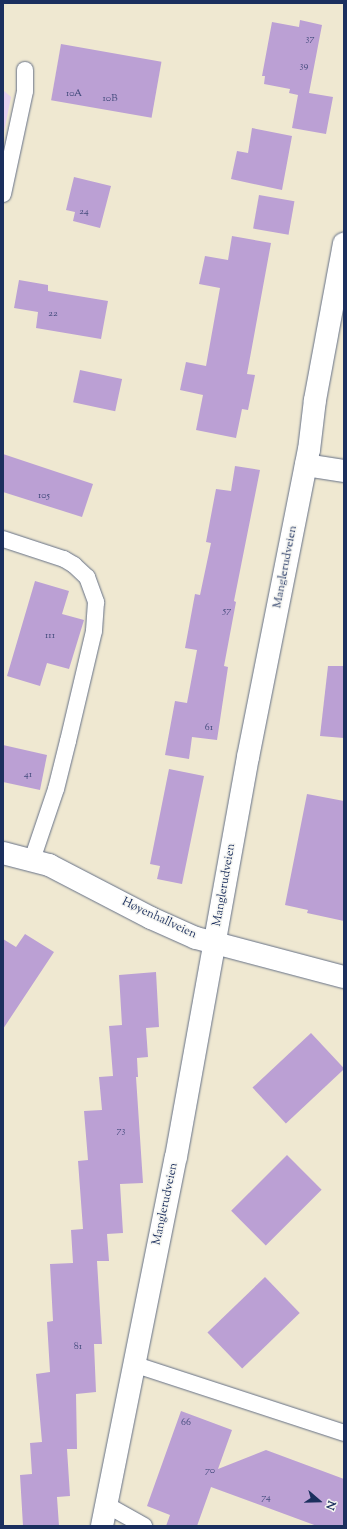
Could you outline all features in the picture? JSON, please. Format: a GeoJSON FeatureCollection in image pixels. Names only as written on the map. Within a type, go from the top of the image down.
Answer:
{"type":"FeatureCollection","features":[{"type":"Feature","properties":{"kind":"street","name":"Manglerudveien"},"geometry":{"type":"LineString","coordinates":[[102,1526],[133,1364],[176,1157],[248,756],[306,465],[315,400],[344,244]]}},
{"type":"Feature","properties":{"kind":"street"},"geometry":{"type":"LineString","coordinates":[[306,465],[344,471]]}},
{"type":"Feature","properties":{"kind":"street","name":"Høyenhallveien"},"geometry":{"type":"LineString","coordinates":[[3,853],[32,860],[62,871],[150,918],[196,938],[344,977]]}},
{"type":"Feature","properties":{"kind":"lane"},"geometry":{"type":"LineString","coordinates":[[3,194],[25,91],[25,70]]}},
{"type":"Feature","properties":{"kind":"lane"},"geometry":{"type":"LineString","coordinates":[[3,539],[64,560],[74,565],[88,576],[96,602],[94,631],[68,741],[56,789],[32,860]]}},
{"type":"Feature","properties":{"kind":"lane"},"geometry":{"type":"LineString","coordinates":[[133,1364],[344,1433]]}},
{"type":"Feature","properties":{"kind":"lane"},"geometry":{"type":"LineString","coordinates":[[105,1504],[144,1526]]}},
{"type":"Feature","properties":{"kind":"shaded area"},"geometry":{"type":"Polygon","coordinates":[[[3,90],[11,97],[3,137],[3,90]]]}},
{"type":"Feature","properties":{"kind":"building"},"geometry":{"type":"Polygon","coordinates":[[[300,20],[322,25],[309,93],[333,97],[326,134],[292,128],[298,95],[289,93],[290,89],[264,84],[265,76],[262,76],[272,22],[299,27],[300,20]]]}},
{"type":"Feature","properties":{"kind":"building"},"geometry":{"type":"Polygon","coordinates":[[[61,44],[161,62],[152,118],[51,100],[61,44]]]}},
{"type":"Feature","properties":{"kind":"building"},"geometry":{"type":"Polygon","coordinates":[[[252,128],[292,136],[282,190],[231,179],[237,151],[248,153],[252,128]]]}},
{"type":"Feature","properties":{"kind":"building"},"geometry":{"type":"Polygon","coordinates":[[[74,177],[111,186],[100,228],[73,221],[75,212],[66,210],[74,177]]]}},
{"type":"Feature","properties":{"kind":"building"},"geometry":{"type":"Polygon","coordinates":[[[259,195],[294,201],[289,235],[253,228],[259,195]]]}},
{"type":"Feature","properties":{"kind":"building"},"geometry":{"type":"Polygon","coordinates":[[[232,236],[271,243],[247,374],[255,375],[248,410],[242,409],[236,438],[196,430],[203,395],[180,390],[186,362],[206,366],[220,288],[199,284],[205,256],[228,260],[232,236]]]}},
{"type":"Feature","properties":{"kind":"building"},"geometry":{"type":"Polygon","coordinates":[[[19,280],[48,285],[48,291],[108,301],[101,339],[36,328],[38,312],[14,308],[19,280]]]}},
{"type":"Feature","properties":{"kind":"building"},"geometry":{"type":"Polygon","coordinates":[[[80,370],[122,379],[115,411],[73,402],[80,370]]]}},
{"type":"Feature","properties":{"kind":"building"},"geometry":{"type":"Polygon","coordinates":[[[3,454],[93,484],[82,517],[3,492],[3,454]]]}},
{"type":"Feature","properties":{"kind":"building"},"geometry":{"type":"Polygon","coordinates":[[[235,466],[260,470],[234,601],[236,602],[224,666],[228,667],[217,740],[192,737],[189,759],[165,755],[175,701],[187,703],[197,650],[185,648],[195,594],[200,595],[211,543],[206,542],[216,489],[231,491],[235,466]]]}},
{"type":"Feature","properties":{"kind":"building"},"geometry":{"type":"Polygon","coordinates":[[[35,581],[69,591],[62,614],[84,620],[69,669],[47,663],[40,686],[7,676],[35,581]]]}},
{"type":"Feature","properties":{"kind":"building"},"geometry":{"type":"Polygon","coordinates":[[[328,666],[344,666],[344,738],[320,736],[328,666]]]}},
{"type":"Feature","properties":{"kind":"building"},"geometry":{"type":"Polygon","coordinates":[[[3,745],[47,755],[40,790],[3,782],[3,745]]]}},
{"type":"Feature","properties":{"kind":"building"},"geometry":{"type":"Polygon","coordinates":[[[169,769],[204,776],[182,884],[157,879],[160,866],[150,864],[169,769]]]}},
{"type":"Feature","properties":{"kind":"building"},"geometry":{"type":"Polygon","coordinates":[[[307,794],[344,801],[344,921],[307,913],[308,910],[285,905],[307,794]]]}},
{"type":"Feature","properties":{"kind":"building"},"geometry":{"type":"Polygon","coordinates":[[[25,934],[54,952],[3,1029],[3,939],[16,947],[25,934]]]}},
{"type":"Feature","properties":{"kind":"building"},"geometry":{"type":"Polygon","coordinates":[[[156,972],[159,1027],[146,1028],[148,1057],[137,1058],[138,1077],[136,1077],[143,1183],[120,1184],[123,1233],[107,1234],[109,1261],[97,1261],[102,1344],[94,1344],[96,1392],[76,1394],[77,1449],[67,1449],[70,1496],[57,1497],[59,1526],[23,1526],[20,1475],[32,1474],[30,1443],[42,1442],[36,1374],[50,1372],[47,1322],[53,1321],[50,1264],[73,1263],[71,1230],[83,1229],[78,1161],[88,1160],[84,1111],[102,1110],[99,1077],[113,1076],[109,1026],[122,1025],[119,975],[156,972]]]}},
{"type":"Feature","properties":{"kind":"building"},"geometry":{"type":"Polygon","coordinates":[[[311,1033],[344,1069],[286,1123],[252,1088],[311,1033]]]}},
{"type":"Feature","properties":{"kind":"building"},"geometry":{"type":"Polygon","coordinates":[[[287,1155],[322,1190],[266,1246],[231,1211],[287,1155]]]}},
{"type":"Feature","properties":{"kind":"building"},"geometry":{"type":"Polygon","coordinates":[[[265,1277],[300,1313],[242,1369],[207,1333],[265,1277]]]}},
{"type":"Feature","properties":{"kind":"building"},"geometry":{"type":"Polygon","coordinates":[[[181,1411],[232,1430],[218,1469],[266,1450],[344,1479],[344,1526],[317,1526],[211,1487],[197,1526],[166,1526],[170,1515],[147,1506],[181,1411]]]}}]}
